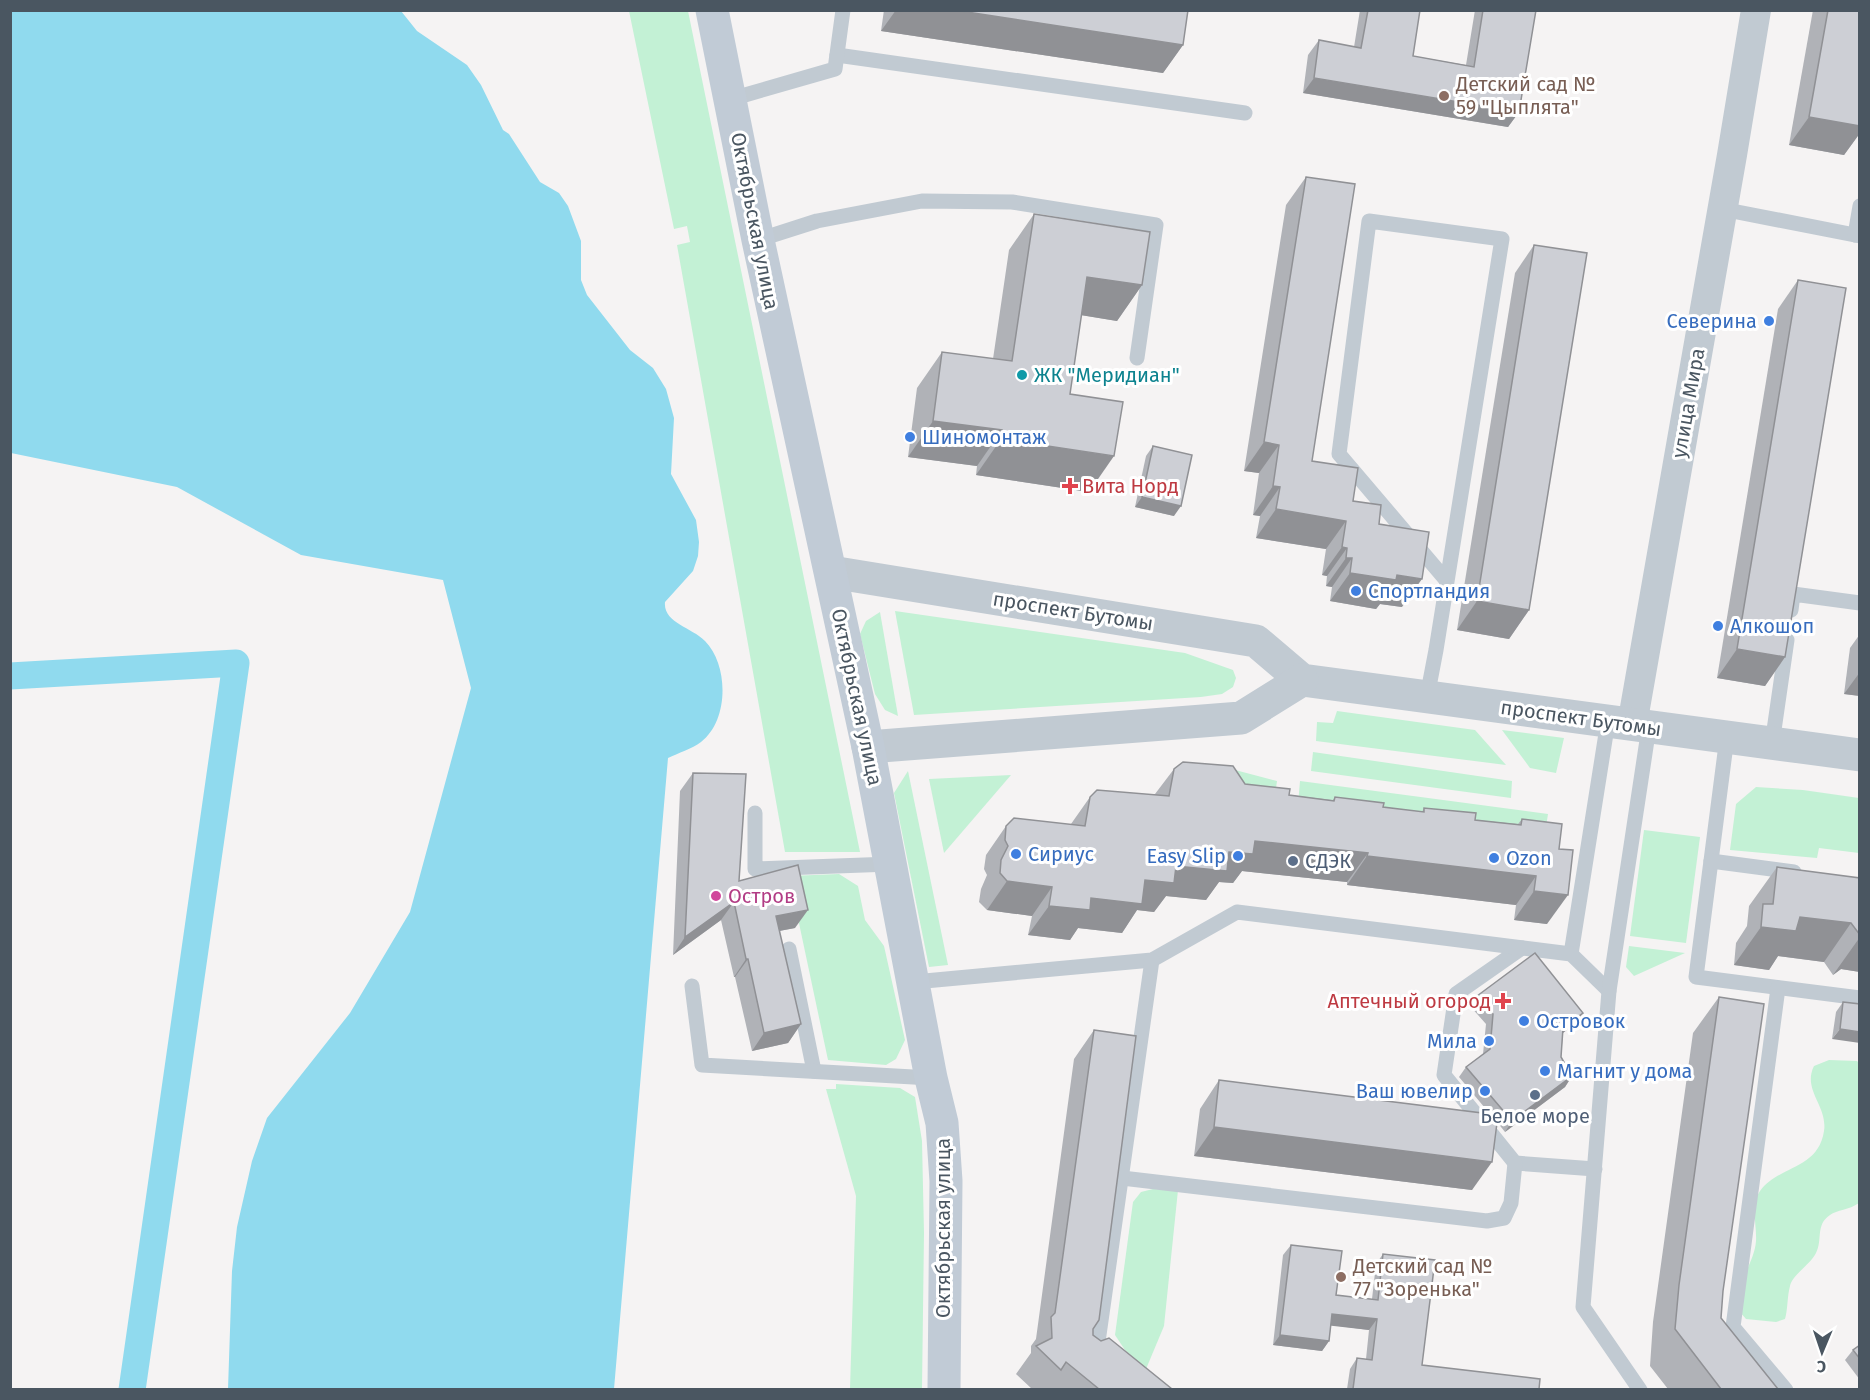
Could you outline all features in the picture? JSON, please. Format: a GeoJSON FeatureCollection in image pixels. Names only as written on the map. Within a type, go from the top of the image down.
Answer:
{"type":"FeatureCollection","features":[{"type":"Feature","properties":{"kind":"main road","name":"Октябрьская улица"},"geometry":{"type":"LineString","coordinates":[[712,10],[758,240],[868,747],[931,1078],[942,1123],[945,1181],[944,1389]]}},
{"type":"Feature","properties":{"kind":"street","name":"улица Мира"},"geometry":{"type":"LineString","coordinates":[[1629,724],[1756,10]]}},
{"type":"Feature","properties":{"kind":"street","name":"проспект Бутомы"},"geometry":{"type":"LineString","coordinates":[[831,572],[1256,640],[1302,680],[1860,755]]}},
{"type":"Feature","properties":{"kind":"street"},"geometry":{"type":"LineString","coordinates":[[868,747],[1241,718],[1302,680]]}},
{"type":"Feature","properties":{"kind":"lane"},"geometry":{"type":"LineString","coordinates":[[731,99],[835,69],[843,10]]}},
{"type":"Feature","properties":{"kind":"lane"},"geometry":{"type":"LineString","coordinates":[[837,55],[1245,113]]}},
{"type":"Feature","properties":{"kind":"lane"},"geometry":{"type":"LineString","coordinates":[[758,240],[817,221],[922,201],[1012,202],[1156,225],[1137,358]]}},
{"type":"Feature","properties":{"kind":"lane"},"geometry":{"type":"LineString","coordinates":[[1722,209],[1857,235],[1860,206]]}},
{"type":"Feature","properties":{"kind":"lane"},"geometry":{"type":"LineString","coordinates":[[1427,697],[1502,239],[1370,221],[1339,454],[1446,580]]}},
{"type":"Feature","properties":{"kind":"lane"},"geometry":{"type":"LineString","coordinates":[[1772,744],[1794,588],[1860,603]]}},
{"type":"Feature","properties":{"kind":"lane"},"geometry":{"type":"LineString","coordinates":[[1571,954],[1629,724]]}},
{"type":"Feature","properties":{"kind":"lane"},"geometry":{"type":"LineString","coordinates":[[1629,724],[1583,1307],[1640,1389]]}},
{"type":"Feature","properties":{"kind":"lane"},"geometry":{"type":"LineString","coordinates":[[1727,737],[1696,977],[1860,999]]}},
{"type":"Feature","properties":{"kind":"lane"},"geometry":{"type":"LineString","coordinates":[[755,813],[756,869],[891,864]]}},
{"type":"Feature","properties":{"kind":"lane"},"geometry":{"type":"LineString","coordinates":[[1711,861],[1814,874]]}},
{"type":"Feature","properties":{"kind":"lane"},"geometry":{"type":"LineString","coordinates":[[914,982],[1152,960],[1237,912],[1571,954],[1609,992]]}},
{"type":"Feature","properties":{"kind":"lane"},"geometry":{"type":"LineString","coordinates":[[1122,1178],[1487,1221],[1504,1218],[1511,1203],[1515,1163],[1444,1075],[1456,994],[1522,948]]}},
{"type":"Feature","properties":{"kind":"lane"},"geometry":{"type":"LineString","coordinates":[[789,949],[814,1071]]}},
{"type":"Feature","properties":{"kind":"lane"},"geometry":{"type":"LineString","coordinates":[[1082,1360],[1098,1342],[1152,960]]}},
{"type":"Feature","properties":{"kind":"lane"},"geometry":{"type":"LineString","coordinates":[[692,986],[702,1065],[931,1078]]}},
{"type":"Feature","properties":{"kind":"lane"},"geometry":{"type":"LineString","coordinates":[[1779,988],[1733,1327],[1786,1389]]}},
{"type":"Feature","properties":{"kind":"lane"},"geometry":{"type":"LineString","coordinates":[[1515,1163],[1595,1169]]}},
{"type":"Feature","properties":{"kind":"green space"},"geometry":{"type":"Polygon","coordinates":[[[629,11],[688,11],[860,852],[785,852],[677,245],[690,242],[687,226],[674,229],[629,11]]]}},
{"type":"Feature","properties":{"kind":"green space"},"geometry":{"type":"Polygon","coordinates":[[[895,611],[1185,653],[1233,670],[1236,678],[1233,687],[1222,694],[1201,697],[914,715],[895,611]]]}},
{"type":"Feature","properties":{"kind":"green space"},"geometry":{"type":"Polygon","coordinates":[[[880,612],[898,716],[885,710],[875,694],[860,634],[866,621],[880,612]]]}},
{"type":"Feature","properties":{"kind":"green space"},"geometry":{"type":"Polygon","coordinates":[[[1337,711],[1475,730],[1506,765],[1316,741],[1317,722],[1333,723],[1337,711]]]}},
{"type":"Feature","properties":{"kind":"green space"},"geometry":{"type":"Polygon","coordinates":[[[1502,730],[1564,738],[1556,773],[1530,768],[1502,730]]]}},
{"type":"Feature","properties":{"kind":"green space"},"geometry":{"type":"Polygon","coordinates":[[[1313,752],[1512,781],[1511,798],[1311,771],[1313,752]]]}},
{"type":"Feature","properties":{"kind":"green space"},"geometry":{"type":"Polygon","coordinates":[[[1220,766],[1277,781],[1273,810],[1220,766]]]}},
{"type":"Feature","properties":{"kind":"green space"},"geometry":{"type":"Polygon","coordinates":[[[908,771],[948,965],[929,967],[894,793],[908,771]]]}},
{"type":"Feature","properties":{"kind":"green space"},"geometry":{"type":"Polygon","coordinates":[[[1011,775],[944,853],[929,779],[1011,775]]]}},
{"type":"Feature","properties":{"kind":"green space"},"geometry":{"type":"Polygon","coordinates":[[[1300,781],[1548,814],[1542,853],[1296,828],[1300,781]]]}},
{"type":"Feature","properties":{"kind":"green space"},"geometry":{"type":"Polygon","coordinates":[[[1756,787],[1803,790],[1859,798],[1859,853],[1819,848],[1817,858],[1730,850],[1736,804],[1756,787]]]}},
{"type":"Feature","properties":{"kind":"green space"},"geometry":{"type":"Polygon","coordinates":[[[1644,830],[1700,837],[1686,943],[1630,936],[1644,830]]]}},
{"type":"Feature","properties":{"kind":"green space"},"geometry":{"type":"Polygon","coordinates":[[[839,874],[858,886],[865,920],[884,946],[905,1040],[896,1059],[886,1065],[828,1060],[789,876],[839,874]]]}},
{"type":"Feature","properties":{"kind":"green space"},"geometry":{"type":"Polygon","coordinates":[[[1629,946],[1685,953],[1634,976],[1626,967],[1629,946]]]}},
{"type":"Feature","properties":{"kind":"green space"},"geometry":{"type":"Polygon","coordinates":[[[1829,1060],[1857,1061],[1860,1064],[1859,1203],[1833,1213],[1822,1223],[1816,1253],[1791,1282],[1785,1319],[1776,1322],[1746,1319],[1740,1312],[1741,1291],[1755,1247],[1755,1203],[1760,1191],[1768,1183],[1806,1160],[1820,1144],[1824,1122],[1813,1091],[1811,1075],[1814,1066],[1829,1060]]]}},
{"type":"Feature","properties":{"kind":"green space"},"geometry":{"type":"Polygon","coordinates":[[[836,1084],[900,1088],[915,1097],[922,1141],[924,1233],[922,1389],[850,1389],[856,1196],[826,1089],[836,1089],[836,1084]]]}},
{"type":"Feature","properties":{"kind":"green space"},"geometry":{"type":"Polygon","coordinates":[[[1153,1189],[1178,1190],[1164,1326],[1146,1369],[1125,1350],[1115,1335],[1133,1202],[1141,1192],[1153,1189]]]}},
{"type":"Feature","properties":{"kind":"water"},"geometry":{"type":"Polygon","coordinates":[[[11,10],[401,11],[417,31],[467,65],[481,85],[503,130],[509,134],[540,182],[559,193],[568,206],[581,241],[581,280],[587,295],[630,350],[653,368],[666,389],[674,418],[671,474],[696,520],[699,542],[698,556],[693,571],[665,602],[666,609],[673,620],[699,636],[713,651],[722,678],[722,693],[717,721],[710,733],[701,742],[668,758],[614,1389],[228,1389],[232,1271],[237,1227],[252,1161],[267,1118],[350,1013],[410,912],[471,688],[443,580],[301,555],[177,487],[11,453],[11,10]]]}},
{"type":"Feature","properties":{"kind":"building"},"geometry":{"type":"Polygon","coordinates":[[[954,10],[1188,10],[1183,45],[954,10]]]}},
{"type":"Feature","properties":{"kind":"building"},"geometry":{"type":"Polygon","coordinates":[[[1368,10],[1420,10],[1413,56],[1474,67],[1483,10],[1536,10],[1519,112],[1314,78],[1319,40],[1361,48],[1368,10]]]}},
{"type":"Feature","properties":{"kind":"building"},"geometry":{"type":"Polygon","coordinates":[[[1828,10],[1860,10],[1860,126],[1809,117],[1828,10]]]}},
{"type":"Feature","properties":{"kind":"building"},"geometry":{"type":"Polygon","coordinates":[[[1306,177],[1355,184],[1312,461],[1358,468],[1353,501],[1381,505],[1379,524],[1429,532],[1422,579],[1397,575],[1396,580],[1350,573],[1352,558],[1346,558],[1347,548],[1342,547],[1346,521],[1276,509],[1280,487],[1273,486],[1279,445],[1264,442],[1306,177]]]}},
{"type":"Feature","properties":{"kind":"building"},"geometry":{"type":"Polygon","coordinates":[[[1034,214],[1150,232],[1142,285],[1087,277],[1070,394],[1123,402],[1114,456],[1001,439],[1002,430],[933,421],[942,352],[1012,361],[1034,214]]]}},
{"type":"Feature","properties":{"kind":"building"},"geometry":{"type":"Polygon","coordinates":[[[1534,245],[1587,253],[1529,610],[1477,601],[1534,245]]]}},
{"type":"Feature","properties":{"kind":"building"},"geometry":{"type":"Polygon","coordinates":[[[1798,280],[1846,288],[1785,657],[1737,649],[1798,280]]]}},
{"type":"Feature","properties":{"kind":"building"},"geometry":{"type":"Polygon","coordinates":[[[1153,446],[1192,455],[1181,506],[1142,497],[1153,446]]]}},
{"type":"Feature","properties":{"kind":"building"},"geometry":{"type":"Polygon","coordinates":[[[1183,762],[1233,766],[1245,784],[1290,789],[1289,795],[1334,801],[1335,797],[1384,803],[1383,807],[1424,812],[1424,808],[1476,813],[1475,820],[1521,825],[1522,819],[1562,824],[1559,849],[1573,850],[1568,895],[1534,891],[1536,876],[1367,856],[1368,853],[1255,841],[1253,854],[1229,852],[1227,871],[1176,866],[1174,883],[1145,880],[1142,904],[1091,898],[1090,910],[1049,906],[1052,887],[1007,881],[1000,873],[1001,860],[1008,846],[1005,840],[1006,826],[1014,818],[1085,826],[1090,797],[1097,790],[1169,796],[1174,769],[1183,762]]]}},
{"type":"Feature","properties":{"kind":"building"},"geometry":{"type":"Polygon","coordinates":[[[693,773],[746,774],[739,881],[798,865],[808,910],[776,916],[801,1024],[764,1033],[734,902],[685,937],[693,773]]]}},
{"type":"Feature","properties":{"kind":"building"},"geometry":{"type":"Polygon","coordinates":[[[1777,867],[1860,878],[1860,935],[1851,923],[1800,917],[1796,931],[1761,927],[1763,904],[1773,904],[1777,867]]]}},
{"type":"Feature","properties":{"kind":"building"},"geometry":{"type":"Polygon","coordinates":[[[1535,953],[1583,1013],[1563,1028],[1561,1057],[1572,1076],[1512,1121],[1466,1067],[1490,1049],[1493,1014],[1477,996],[1535,953]]]}},
{"type":"Feature","properties":{"kind":"building"},"geometry":{"type":"Polygon","coordinates":[[[1719,997],[1764,1004],[1721,1318],[1778,1389],[1721,1389],[1675,1329],[1679,1285],[1719,997]]]}},
{"type":"Feature","properties":{"kind":"building"},"geometry":{"type":"Polygon","coordinates":[[[1843,1002],[1860,1004],[1860,1032],[1840,1029],[1843,1002]]]}},
{"type":"Feature","properties":{"kind":"building"},"geometry":{"type":"Polygon","coordinates":[[[1094,1030],[1136,1036],[1099,1320],[1093,1329],[1093,1335],[1101,1341],[1109,1338],[1172,1389],[1099,1389],[1066,1362],[1061,1370],[1036,1346],[1052,1338],[1051,1317],[1055,1313],[1094,1030]]]}},
{"type":"Feature","properties":{"kind":"building"},"geometry":{"type":"Polygon","coordinates":[[[1219,1080],[1498,1115],[1492,1162],[1214,1127],[1219,1080]]]}},
{"type":"Feature","properties":{"kind":"building"},"geometry":{"type":"Polygon","coordinates":[[[1291,1245],[1342,1251],[1336,1295],[1378,1300],[1383,1254],[1435,1260],[1422,1365],[1540,1379],[1539,1389],[1353,1389],[1357,1358],[1372,1360],[1377,1319],[1332,1314],[1329,1341],[1280,1335],[1291,1245]]]}},
{"type":"Feature","properties":{"kind":"building"},"geometry":{"type":"Polygon","coordinates":[[[1860,1345],[1860,1359],[1853,1350],[1860,1345]]]}},
{"type":"Feature","properties":{"kind":"waterway"},"geometry":{"type":"LineString","coordinates":[[10,676],[236,663],[132,1390]]}},
{"type":"Feature","properties":{"kind":"place","name":"Детский сад № 59 \"Цыплята\""},"geometry":{"type":"Point","coordinates":[1444,96]}},
{"type":"Feature","properties":{"kind":"place","name":"Северина"},"geometry":{"type":"Point","coordinates":[1769,321]}},
{"type":"Feature","properties":{"kind":"place","name":"ЖК \"Меридиан\""},"geometry":{"type":"Point","coordinates":[1022,375]}},
{"type":"Feature","properties":{"kind":"place","name":"Шиномонтаж"},"geometry":{"type":"Point","coordinates":[910,437]}},
{"type":"Feature","properties":{"kind":"place","name":"Вита Норд"},"geometry":{"type":"Point","coordinates":[1070,486]}},
{"type":"Feature","properties":{"kind":"place","name":"Спортландия"},"geometry":{"type":"Point","coordinates":[1356,591]}},
{"type":"Feature","properties":{"kind":"place","name":"Алкошоп"},"geometry":{"type":"Point","coordinates":[1718,626]}},
{"type":"Feature","properties":{"kind":"place","name":"Сириус"},"geometry":{"type":"Point","coordinates":[1016,854]}},
{"type":"Feature","properties":{"kind":"place","name":"Easy Slip"},"geometry":{"type":"Point","coordinates":[1238,856]}},
{"type":"Feature","properties":{"kind":"place","name":"Ozon"},"geometry":{"type":"Point","coordinates":[1494,858]}},
{"type":"Feature","properties":{"kind":"place","name":"СДЭК"},"geometry":{"type":"Point","coordinates":[1293,861]}},
{"type":"Feature","properties":{"kind":"place","name":"Остров"},"geometry":{"type":"Point","coordinates":[716,896]}},
{"type":"Feature","properties":{"kind":"place","name":"Аптечный огород"},"geometry":{"type":"Point","coordinates":[1503,1001]}},
{"type":"Feature","properties":{"kind":"place","name":"Островок"},"geometry":{"type":"Point","coordinates":[1524,1021]}},
{"type":"Feature","properties":{"kind":"place","name":"Мила"},"geometry":{"type":"Point","coordinates":[1489,1041]}},
{"type":"Feature","properties":{"kind":"place","name":"Магнит у дома"},"geometry":{"type":"Point","coordinates":[1545,1071]}},
{"type":"Feature","properties":{"kind":"place","name":"Ваш ювелир"},"geometry":{"type":"Point","coordinates":[1485,1091]}},
{"type":"Feature","properties":{"kind":"place","name":"Белое море"},"geometry":{"type":"Point","coordinates":[1535,1095]}},
{"type":"Feature","properties":{"kind":"place","name":"Детский сад № 77 \"Зоренька\""},"geometry":{"type":"Point","coordinates":[1341,1277]}}]}
